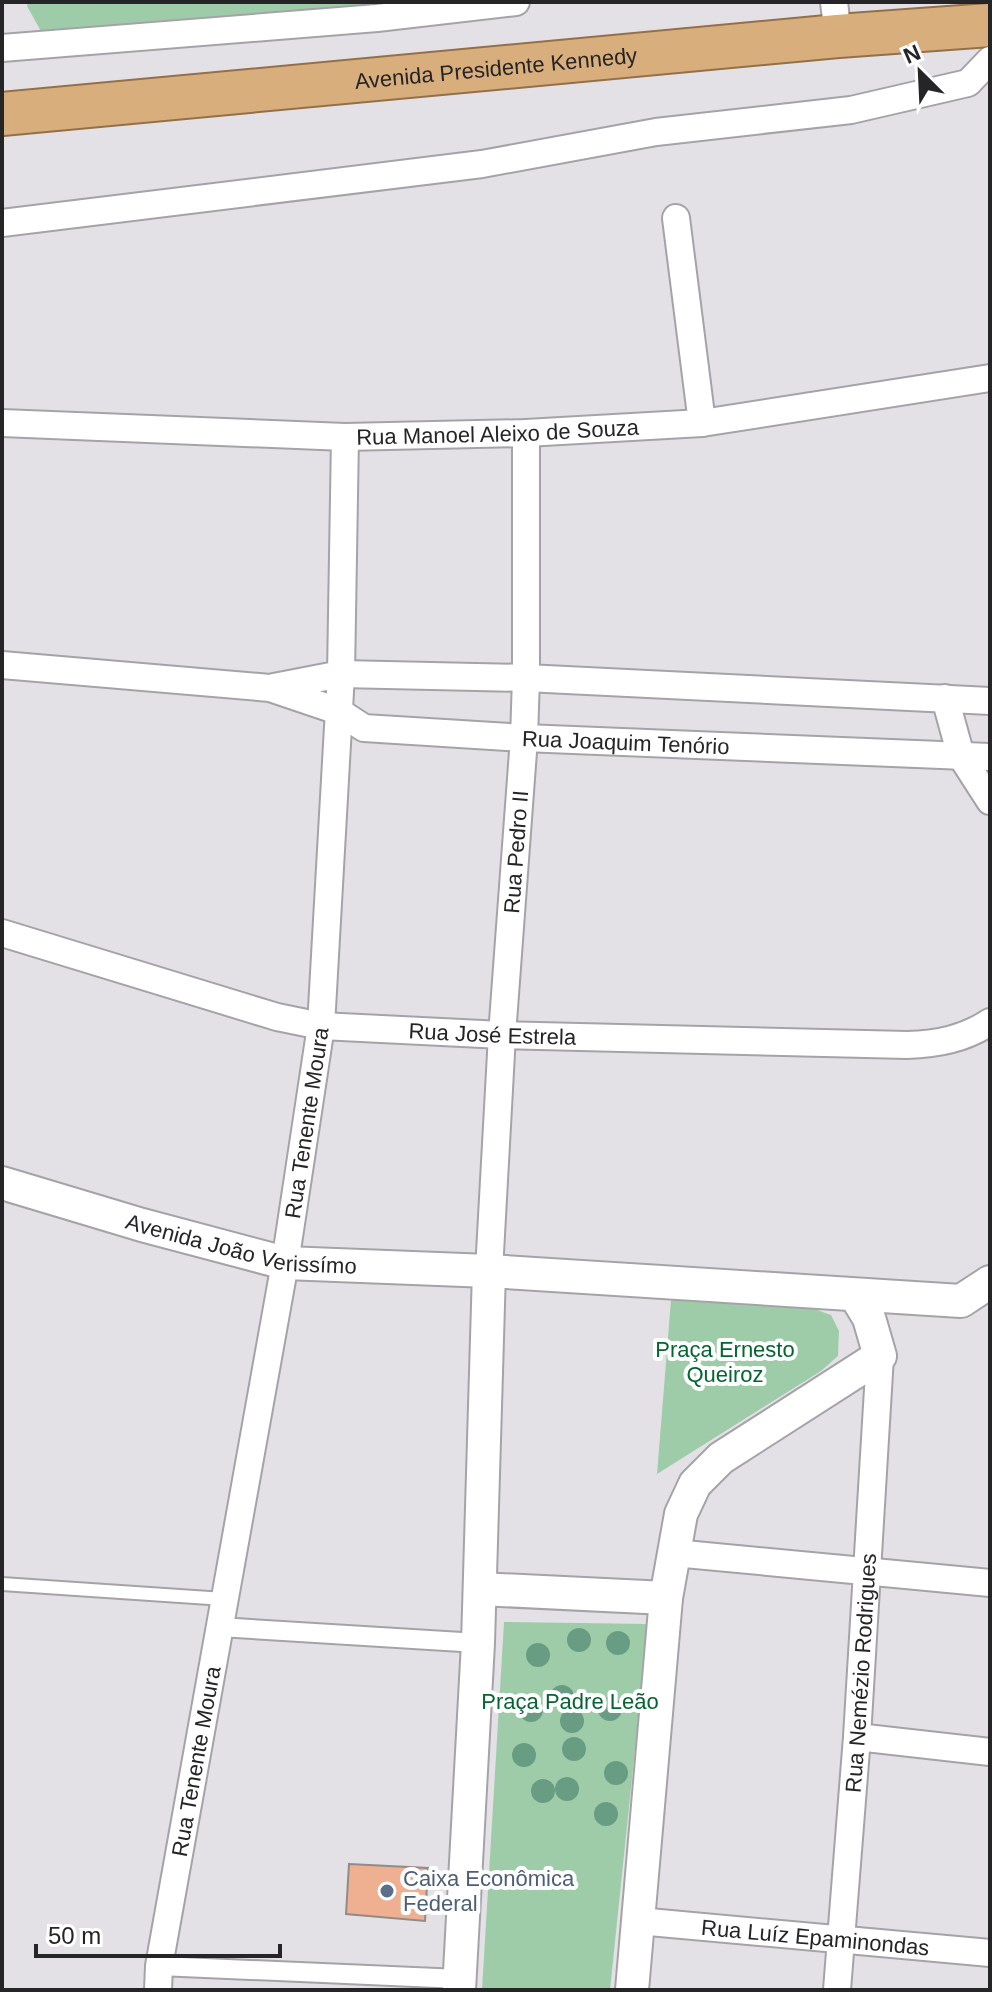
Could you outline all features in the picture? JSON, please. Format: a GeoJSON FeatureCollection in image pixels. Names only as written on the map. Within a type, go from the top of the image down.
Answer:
{"type":"FeatureCollection","features":[{"type":"Feature","properties":{"kind":"highway","name":"Avenida Presidente Kennedy"},"geometry":{"type":"LineString","coordinates":[[2,114],[836,19],[990,25]]}},
{"type":"Feature","properties":{"kind":"street"},"geometry":{"type":"LineString","coordinates":[[2,48],[376,10],[516,2]]}},
{"type":"Feature","properties":{"kind":"street"},"geometry":{"type":"LineString","coordinates":[[2,223],[482,164],[656,132],[851,110],[968,83],[990,60]]}},
{"type":"Feature","properties":{"kind":"street"},"geometry":{"type":"LineString","coordinates":[[676,218],[702,423]]}},
{"type":"Feature","properties":{"kind":"street","name":"Rua Manoel Aleixo de Souza"},"geometry":{"type":"LineString","coordinates":[[2,423],[345,437],[526,433],[702,423],[990,378]]}},
{"type":"Feature","properties":{"kind":"street","name":"Rua Pedro II"},"geometry":{"type":"LineString","coordinates":[[489,1271],[502,1035],[524,738],[526,433]]}},
{"type":"Feature","properties":{"kind":"street","name":"Rua Tenente Moura"},"geometry":{"type":"LineString","coordinates":[[158,1978],[285,1263],[321,1026],[341,674],[345,437]]}},
{"type":"Feature","properties":{"kind":"street","name":"Rua Joaquim Tenório"},"geometry":{"type":"LineString","coordinates":[[2,665],[270,688],[338,711],[364,728],[524,738],[990,757]]}},
{"type":"Feature","properties":{"kind":"street","name":"Rua Joaquim Tenório"},"geometry":{"type":"LineString","coordinates":[[270,688],[341,674],[526,678],[990,701]]}},
{"type":"Feature","properties":{"kind":"street"},"geometry":{"type":"LineString","coordinates":[[945,698],[961,756],[990,801]]}},
{"type":"Feature","properties":{"kind":"street","name":"Rua José Estrela"},"geometry":{"type":"LineString","coordinates":[[2,933],[277,1017],[321,1026],[502,1035],[917,1045],[939,1044],[976,1031],[990,1022]]}},
{"type":"Feature","properties":{"kind":"street","name":"Avenida João Verissímo"},"geometry":{"type":"LineString","coordinates":[[2,1183],[285,1263],[489,1271]]}},
{"type":"Feature","properties":{"kind":"street"},"geometry":{"type":"LineString","coordinates":[[158,1978],[460,1985],[478,1643],[489,1271],[961,1301],[990,1282]]}},
{"type":"Feature","properties":{"kind":"street"},"geometry":{"type":"LineString","coordinates":[[632,1990],[666,1598],[681,1514],[695,1484],[721,1458],[880,1356],[869,1318],[855,1295]]}},
{"type":"Feature","properties":{"kind":"street","name":"Rua Nemézio Rodrigues"},"geometry":{"type":"LineString","coordinates":[[837,1990],[857,1737],[880,1356]]}},
{"type":"Feature","properties":{"kind":"street"},"geometry":{"type":"LineString","coordinates":[[674,1553],[990,1583]]}},
{"type":"Feature","properties":{"kind":"street"},"geometry":{"type":"LineString","coordinates":[[480,1589],[666,1598]]}},
{"type":"Feature","properties":{"kind":"street"},"geometry":{"type":"LineString","coordinates":[[219,1627],[478,1643]]}},
{"type":"Feature","properties":{"kind":"street"},"geometry":{"type":"LineString","coordinates":[[857,1737],[990,1752]]}},
{"type":"Feature","properties":{"kind":"street","name":"Rua Luíz Epaminondas"},"geometry":{"type":"LineString","coordinates":[[638,1921],[990,1953]]}},
{"type":"Feature","properties":{"kind":"lane"},"geometry":{"type":"LineString","coordinates":[[2,1584],[224,1599]]}},
{"type":"Feature","properties":{"kind":"green space"},"geometry":{"type":"Polygon","coordinates":[[[28,2],[414,2],[43,35],[27,6],[28,2]]]}},
{"type":"Feature","properties":{"kind":"green space","name":"Praça Ernesto Queiroz"},"geometry":{"type":"Polygon","coordinates":[[[671,1300],[809,1307],[831,1315],[839,1331],[838,1356],[821,1371],[657,1474],[671,1300]]]}},
{"type":"Feature","properties":{"kind":"green space","name":"Praça Padre Leão"},"geometry":{"type":"Polygon","coordinates":[[[504,1622],[648,1624],[610,1990],[482,1990],[504,1622]]]}},
{"type":"Feature","properties":{"kind":"building","name":"Caixa Econômica Federal"},"geometry":{"type":"Polygon","coordinates":[[[349,1864],[428,1868],[425,1921],[346,1914],[349,1864]]]}},
{"type":"Feature","properties":{"kind":"place","name":"Caixa Econômica Federal"},"geometry":{"type":"Point","coordinates":[387,1891]}}]}
